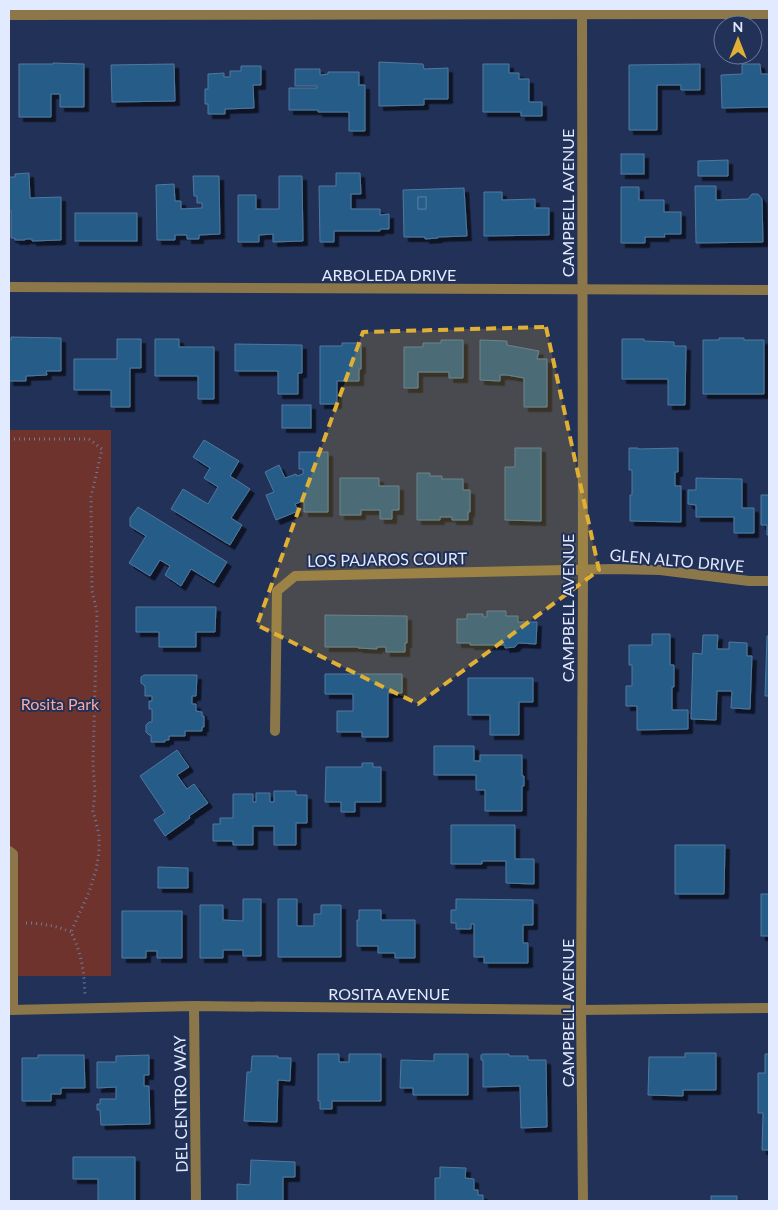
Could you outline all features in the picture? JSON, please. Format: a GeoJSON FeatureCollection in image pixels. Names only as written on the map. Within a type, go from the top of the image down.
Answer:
{"type":"FeatureCollection","features":[{"type":"Feature","properties":{"kind":"street","name":"CAMPBELL AVENUE"},"geometry":{"type":"LineString","coordinates":[[582,14],[583,569],[581,1010],[583,1201]]}},
{"type":"Feature","properties":{"kind":"street"},"geometry":{"type":"LineString","coordinates":[[9,15],[769,14]]}},
{"type":"Feature","properties":{"kind":"street","name":"ARBOLEDA DRIVE"},"geometry":{"type":"LineString","coordinates":[[9,287],[769,290]]}},
{"type":"Feature","properties":{"kind":"street","name":"GLEN ALTO DRIVE"},"geometry":{"type":"LineString","coordinates":[[583,569],[660,570],[749,581],[769,581]]}},
{"type":"Feature","properties":{"kind":"street","name":"LOS PAJAROS COURT"},"geometry":{"type":"LineString","coordinates":[[275,731],[276,591],[294,576],[583,569]]}},
{"type":"Feature","properties":{"kind":"street"},"geometry":{"type":"LineString","coordinates":[[9,851],[13,854],[11,1010]]}},
{"type":"Feature","properties":{"kind":"street","name":"ROSITA AVENUE"},"geometry":{"type":"LineString","coordinates":[[11,1010],[194,1006],[581,1010],[769,1008]]}},
{"type":"Feature","properties":{"kind":"street","name":"DEL CENTRO WAY"},"geometry":{"type":"LineString","coordinates":[[194,1006],[196,1201]]}},
{"type":"Feature","properties":{"kind":"path"},"geometry":{"type":"LineString","coordinates":[[9,438],[89,438],[102,449],[91,497],[92,591],[97,612],[93,764],[95,792],[93,811],[99,834],[99,852],[96,870],[71,932]]}},
{"type":"Feature","properties":{"kind":"path"},"geometry":{"type":"LineString","coordinates":[[12,924],[35,923],[50,925],[71,932],[79,948],[82,960],[86,1008]]}},
{"type":"Feature","properties":{"kind":"highlighted area"},"geometry":{"type":"Polygon","coordinates":[[[546,327],[599,570],[418,704],[257,625],[363,332],[546,327]]]}},
{"type":"Feature","properties":{"kind":"green space","name":"Rosita Park"},"geometry":{"type":"Polygon","coordinates":[[[9,430],[111,430],[111,976],[9,976],[9,430]]]}},
{"type":"Feature","properties":{"kind":"building"},"geometry":{"type":"Polygon","coordinates":[[[379,62],[423,64],[424,69],[448,68],[448,99],[424,99],[424,105],[379,106],[379,62]]]}},
{"type":"Feature","properties":{"kind":"building"},"geometry":{"type":"Polygon","coordinates":[[[19,64],[84,64],[84,107],[60,107],[60,94],[51,94],[51,117],[19,117],[19,64]]]}},
{"type":"Feature","properties":{"kind":"building"},"geometry":{"type":"Polygon","coordinates":[[[174,64],[175,101],[112,102],[111,65],[174,64]]]}},
{"type":"Feature","properties":{"kind":"building"},"geometry":{"type":"Polygon","coordinates":[[[483,64],[509,64],[509,73],[519,73],[519,79],[529,79],[529,102],[542,102],[542,116],[521,116],[521,112],[483,112],[483,64]]]}},
{"type":"Feature","properties":{"kind":"building"},"geometry":{"type":"Polygon","coordinates":[[[700,64],[700,90],[681,90],[681,85],[657,85],[657,130],[629,130],[629,65],[700,64]]]}},
{"type":"Feature","properties":{"kind":"building"},"geometry":{"type":"Polygon","coordinates":[[[742,65],[760,65],[761,74],[769,74],[769,107],[722,108],[721,75],[742,74],[742,65]]]}},
{"type":"Feature","properties":{"kind":"building"},"geometry":{"type":"Polygon","coordinates":[[[241,66],[261,66],[261,85],[253,85],[254,108],[225,109],[225,114],[208,114],[208,104],[205,104],[205,89],[208,89],[208,74],[224,73],[224,77],[230,77],[230,71],[241,71],[241,66]]]}},
{"type":"Feature","properties":{"kind":"building"},"geometry":{"type":"Polygon","coordinates":[[[295,69],[320,69],[320,75],[328,74],[328,72],[359,72],[359,85],[365,85],[365,131],[349,131],[349,112],[289,110],[289,88],[317,88],[317,86],[295,86],[295,69]]]}},
{"type":"Feature","properties":{"kind":"building"},"geometry":{"type":"Polygon","coordinates":[[[621,154],[644,154],[644,174],[621,174],[621,154]]]}},
{"type":"Feature","properties":{"kind":"building"},"geometry":{"type":"Polygon","coordinates":[[[728,160],[728,176],[698,176],[698,161],[728,160]]]}},
{"type":"Feature","properties":{"kind":"building"},"geometry":{"type":"Polygon","coordinates":[[[29,173],[30,198],[61,197],[61,240],[32,241],[32,239],[15,240],[15,238],[11,238],[9,177],[15,177],[15,174],[29,173]]]}},
{"type":"Feature","properties":{"kind":"building"},"geometry":{"type":"Polygon","coordinates":[[[336,173],[360,173],[361,194],[351,194],[351,209],[380,209],[380,215],[389,214],[389,229],[380,229],[380,231],[334,231],[334,242],[320,242],[319,186],[336,186],[336,173]]]}},
{"type":"Feature","properties":{"kind":"building"},"geometry":{"type":"Polygon","coordinates":[[[193,176],[219,176],[220,234],[199,235],[199,239],[187,239],[187,235],[175,235],[175,240],[157,240],[156,185],[174,184],[175,201],[181,201],[181,209],[202,208],[202,203],[197,203],[197,196],[194,196],[193,176]]]}},
{"type":"Feature","properties":{"kind":"building"},"geometry":{"type":"Polygon","coordinates":[[[279,176],[302,176],[303,241],[273,242],[273,234],[259,235],[259,242],[238,242],[238,195],[256,195],[256,209],[279,209],[279,176]]]}},
{"type":"Feature","properties":{"kind":"building"},"geometry":{"type":"Polygon","coordinates":[[[695,186],[716,186],[716,200],[748,199],[752,194],[758,194],[762,199],[763,242],[696,243],[695,186]]]}},
{"type":"Feature","properties":{"kind":"building"},"geometry":{"type":"Polygon","coordinates":[[[621,187],[639,187],[639,200],[664,200],[664,212],[681,212],[681,234],[664,234],[665,237],[645,237],[645,243],[621,243],[621,187]]]}},
{"type":"Feature","properties":{"kind":"building"},"geometry":{"type":"Polygon","coordinates":[[[464,188],[467,236],[425,239],[425,237],[404,237],[403,190],[464,188]],[[418,197],[418,209],[426,209],[426,197],[418,197]]]}},
{"type":"Feature","properties":{"kind":"building"},"geometry":{"type":"Polygon","coordinates":[[[484,192],[502,192],[502,200],[535,199],[535,208],[549,208],[549,235],[484,236],[484,192]]]}},
{"type":"Feature","properties":{"kind":"building"},"geometry":{"type":"Polygon","coordinates":[[[418,197],[426,197],[426,209],[418,209],[418,197]]]}},
{"type":"Feature","properties":{"kind":"building"},"geometry":{"type":"Polygon","coordinates":[[[75,213],[137,213],[137,241],[75,241],[75,213]]]}},
{"type":"Feature","properties":{"kind":"building"},"geometry":{"type":"Polygon","coordinates":[[[11,337],[61,338],[61,371],[46,371],[47,375],[26,376],[26,381],[9,381],[9,340],[11,340],[11,337]]]}},
{"type":"Feature","properties":{"kind":"building"},"geometry":{"type":"Polygon","coordinates":[[[719,338],[764,340],[764,394],[703,394],[703,340],[719,340],[719,338]]]}},
{"type":"Feature","properties":{"kind":"building"},"geometry":{"type":"Polygon","coordinates":[[[117,339],[141,339],[141,368],[130,368],[130,407],[111,407],[111,390],[74,390],[74,359],[117,359],[117,339]]]}},
{"type":"Feature","properties":{"kind":"building"},"geometry":{"type":"Polygon","coordinates":[[[155,339],[179,339],[179,347],[214,347],[214,399],[198,399],[198,376],[155,376],[155,339]]]}},
{"type":"Feature","properties":{"kind":"building"},"geometry":{"type":"Polygon","coordinates":[[[622,339],[674,342],[674,346],[686,346],[685,405],[668,405],[668,379],[622,379],[622,339]]]}},
{"type":"Feature","properties":{"kind":"building"},"geometry":{"type":"Polygon","coordinates":[[[441,340],[463,340],[463,378],[449,378],[449,372],[418,372],[418,388],[404,388],[404,347],[423,347],[423,343],[441,343],[441,340]]]}},
{"type":"Feature","properties":{"kind":"building"},"geometry":{"type":"Polygon","coordinates":[[[480,340],[507,341],[507,345],[539,351],[537,359],[547,359],[547,407],[524,407],[524,378],[500,375],[500,381],[480,380],[480,340]]]}},
{"type":"Feature","properties":{"kind":"building"},"geometry":{"type":"Polygon","coordinates":[[[342,343],[361,343],[359,381],[337,381],[337,404],[320,404],[320,346],[342,346],[342,343]]]}},
{"type":"Feature","properties":{"kind":"building"},"geometry":{"type":"Polygon","coordinates":[[[235,344],[302,345],[302,373],[298,373],[298,394],[278,394],[278,371],[235,371],[235,344]]]}},
{"type":"Feature","properties":{"kind":"building"},"geometry":{"type":"Polygon","coordinates":[[[282,405],[311,405],[311,428],[282,428],[282,405]]]}},
{"type":"Feature","properties":{"kind":"building"},"geometry":{"type":"Polygon","coordinates":[[[204,440],[239,461],[230,476],[250,489],[231,518],[242,525],[230,545],[171,509],[183,489],[208,504],[218,487],[204,478],[210,468],[193,457],[204,440]]]}},
{"type":"Feature","properties":{"kind":"building"},"geometry":{"type":"Polygon","coordinates":[[[515,448],[541,448],[541,521],[505,520],[505,467],[515,467],[515,448]]]}},
{"type":"Feature","properties":{"kind":"building"},"geometry":{"type":"Polygon","coordinates":[[[629,448],[678,448],[678,472],[675,472],[675,486],[681,486],[681,522],[630,521],[632,470],[629,470],[629,448]]]}},
{"type":"Feature","properties":{"kind":"building"},"geometry":{"type":"Polygon","coordinates":[[[299,452],[328,452],[328,512],[304,512],[304,501],[295,504],[298,511],[276,520],[266,495],[274,492],[265,472],[279,465],[285,478],[296,474],[297,476],[303,474],[303,469],[299,469],[299,452]]]}},
{"type":"Feature","properties":{"kind":"building"},"geometry":{"type":"Polygon","coordinates":[[[417,473],[430,473],[430,476],[442,476],[442,479],[463,479],[463,490],[470,490],[468,520],[452,520],[452,517],[440,517],[440,520],[417,520],[417,473]]]}},
{"type":"Feature","properties":{"kind":"building"},"geometry":{"type":"Polygon","coordinates":[[[340,478],[379,478],[379,486],[399,486],[399,510],[392,510],[392,519],[380,519],[380,510],[361,510],[361,515],[340,515],[340,478]]]}},
{"type":"Feature","properties":{"kind":"building"},"geometry":{"type":"Polygon","coordinates":[[[696,478],[742,479],[742,508],[754,508],[754,533],[734,533],[734,517],[696,517],[696,505],[688,504],[688,490],[696,490],[696,478]]]}},
{"type":"Feature","properties":{"kind":"building"},"geometry":{"type":"Polygon","coordinates":[[[761,495],[769,495],[769,535],[767,535],[767,525],[761,525],[761,495]]]}},
{"type":"Feature","properties":{"kind":"building"},"geometry":{"type":"Polygon","coordinates":[[[138,507],[227,562],[214,583],[191,569],[181,586],[165,575],[170,566],[160,560],[150,576],[129,563],[146,536],[130,526],[130,518],[138,507]]]}},
{"type":"Feature","properties":{"kind":"building"},"geometry":{"type":"Polygon","coordinates":[[[136,607],[216,607],[215,632],[196,632],[196,647],[159,647],[159,632],[136,632],[136,607]]]}},
{"type":"Feature","properties":{"kind":"building"},"geometry":{"type":"Polygon","coordinates":[[[487,611],[506,611],[506,616],[518,616],[518,622],[537,622],[536,644],[519,643],[515,647],[505,648],[505,645],[457,643],[457,619],[467,619],[467,614],[483,614],[483,617],[487,617],[487,611]]]}},
{"type":"Feature","properties":{"kind":"building"},"geometry":{"type":"Polygon","coordinates":[[[325,615],[407,616],[405,652],[386,652],[386,647],[377,647],[377,649],[325,647],[325,615]]]}},
{"type":"Feature","properties":{"kind":"building"},"geometry":{"type":"Polygon","coordinates":[[[652,634],[670,634],[670,665],[674,665],[672,710],[688,710],[688,729],[637,730],[637,706],[626,706],[626,686],[632,686],[632,665],[629,665],[629,645],[652,645],[652,634]]]}},
{"type":"Feature","properties":{"kind":"building"},"geometry":{"type":"Polygon","coordinates":[[[703,635],[718,635],[717,649],[729,649],[729,642],[747,643],[747,656],[752,656],[750,709],[731,708],[732,691],[717,691],[716,720],[691,719],[693,653],[702,654],[703,635]]]}},
{"type":"Feature","properties":{"kind":"building"},"geometry":{"type":"Polygon","coordinates":[[[767,636],[769,636],[769,696],[765,696],[767,636]]]}},
{"type":"Feature","properties":{"kind":"building"},"geometry":{"type":"Polygon","coordinates":[[[325,674],[402,674],[402,693],[388,693],[388,737],[362,737],[362,732],[337,732],[337,711],[353,711],[353,694],[325,694],[325,674]]]}},
{"type":"Feature","properties":{"kind":"building"},"geometry":{"type":"Polygon","coordinates":[[[144,675],[197,675],[196,696],[192,696],[192,704],[196,704],[196,711],[202,712],[202,716],[204,716],[202,731],[185,731],[185,736],[169,736],[169,740],[165,740],[165,742],[151,742],[151,735],[146,732],[146,725],[152,722],[152,709],[149,709],[149,701],[152,701],[152,696],[145,696],[145,686],[141,683],[141,677],[144,675]]]}},
{"type":"Feature","properties":{"kind":"building"},"geometry":{"type":"Polygon","coordinates":[[[468,678],[533,678],[533,702],[519,702],[519,735],[490,735],[490,715],[468,715],[468,678]]]}},
{"type":"Feature","properties":{"kind":"building"},"geometry":{"type":"Polygon","coordinates":[[[434,746],[474,746],[474,761],[480,761],[480,755],[522,755],[524,786],[522,786],[522,811],[485,811],[485,790],[476,790],[476,775],[434,775],[434,746]]]}},
{"type":"Feature","properties":{"kind":"building"},"geometry":{"type":"Polygon","coordinates":[[[177,750],[189,767],[177,775],[187,789],[194,784],[208,803],[165,836],[154,820],[165,813],[140,776],[177,750]]]}},
{"type":"Feature","properties":{"kind":"building"},"geometry":{"type":"Polygon","coordinates":[[[362,763],[373,763],[373,767],[381,767],[381,802],[355,802],[355,812],[341,812],[341,802],[325,802],[326,767],[362,767],[362,763]]]}},
{"type":"Feature","properties":{"kind":"building"},"geometry":{"type":"Polygon","coordinates":[[[274,791],[296,791],[296,795],[307,795],[307,823],[296,823],[296,845],[274,845],[274,826],[253,826],[253,845],[233,845],[233,841],[213,841],[213,824],[220,824],[220,818],[233,818],[233,794],[253,794],[253,802],[256,802],[256,793],[270,793],[270,802],[274,802],[274,791]]]}},
{"type":"Feature","properties":{"kind":"building"},"geometry":{"type":"Polygon","coordinates":[[[451,825],[515,825],[515,859],[534,859],[534,884],[506,883],[506,861],[482,861],[482,864],[451,864],[451,825]]]}},
{"type":"Feature","properties":{"kind":"building"},"geometry":{"type":"Polygon","coordinates":[[[675,845],[725,845],[724,894],[675,894],[675,845]]]}},
{"type":"Feature","properties":{"kind":"building"},"geometry":{"type":"Polygon","coordinates":[[[158,867],[188,868],[188,888],[158,888],[158,867]]]}},
{"type":"Feature","properties":{"kind":"building"},"geometry":{"type":"Polygon","coordinates":[[[761,894],[769,894],[769,936],[761,936],[761,894]]]}},
{"type":"Feature","properties":{"kind":"building"},"geometry":{"type":"Polygon","coordinates":[[[243,899],[261,899],[261,956],[243,956],[243,950],[223,950],[223,958],[200,958],[200,905],[223,905],[223,920],[243,921],[243,899]]]}},
{"type":"Feature","properties":{"kind":"building"},"geometry":{"type":"Polygon","coordinates":[[[278,899],[297,899],[297,926],[314,926],[314,914],[321,914],[321,905],[341,905],[341,957],[278,957],[278,899]]]}},
{"type":"Feature","properties":{"kind":"building"},"geometry":{"type":"Polygon","coordinates":[[[456,899],[533,900],[533,925],[523,925],[523,943],[528,943],[528,963],[484,963],[484,957],[474,957],[474,924],[471,924],[471,929],[456,929],[456,923],[451,923],[451,910],[456,910],[456,899]]]}},
{"type":"Feature","properties":{"kind":"building"},"geometry":{"type":"Polygon","coordinates":[[[359,910],[381,910],[381,920],[415,920],[415,958],[395,958],[395,953],[378,953],[378,946],[357,946],[359,910]]]}},
{"type":"Feature","properties":{"kind":"building"},"geometry":{"type":"Polygon","coordinates":[[[122,911],[182,911],[182,958],[157,958],[157,951],[146,951],[146,958],[122,958],[122,911]]]}},
{"type":"Feature","properties":{"kind":"building"},"geometry":{"type":"Polygon","coordinates":[[[685,1053],[716,1053],[716,1090],[683,1090],[683,1096],[648,1095],[649,1057],[685,1057],[685,1053]]]}},
{"type":"Feature","properties":{"kind":"building"},"geometry":{"type":"Polygon","coordinates":[[[318,1054],[339,1054],[339,1062],[349,1062],[349,1054],[381,1054],[381,1101],[332,1101],[332,1109],[320,1109],[320,1101],[318,1101],[318,1054]]]}},
{"type":"Feature","properties":{"kind":"building"},"geometry":{"type":"Polygon","coordinates":[[[434,1054],[468,1054],[468,1095],[413,1095],[413,1088],[400,1088],[401,1060],[434,1061],[434,1054]]]}},
{"type":"Feature","properties":{"kind":"building"},"geometry":{"type":"Polygon","coordinates":[[[509,1054],[509,1056],[528,1056],[528,1060],[546,1060],[547,1127],[521,1128],[520,1086],[483,1087],[483,1060],[481,1060],[481,1055],[509,1054]]]}},
{"type":"Feature","properties":{"kind":"building"},"geometry":{"type":"Polygon","coordinates":[[[765,1054],[769,1054],[769,1150],[762,1150],[763,1113],[758,1113],[758,1073],[765,1073],[765,1054]]]}},
{"type":"Feature","properties":{"kind":"building"},"geometry":{"type":"Polygon","coordinates":[[[38,1055],[84,1055],[85,1088],[61,1088],[61,1094],[51,1094],[51,1101],[22,1101],[22,1058],[38,1058],[38,1055]]]}},
{"type":"Feature","properties":{"kind":"building"},"geometry":{"type":"Polygon","coordinates":[[[149,1055],[149,1075],[144,1075],[144,1086],[149,1086],[150,1124],[101,1125],[100,1110],[97,1110],[97,1104],[100,1104],[100,1099],[116,1099],[116,1087],[97,1088],[97,1062],[116,1062],[116,1056],[149,1055]]]}},
{"type":"Feature","properties":{"kind":"building"},"geometry":{"type":"Polygon","coordinates":[[[252,1056],[291,1058],[290,1081],[278,1080],[277,1122],[244,1121],[247,1072],[251,1072],[252,1056]]]}},
{"type":"Feature","properties":{"kind":"building"},"geometry":{"type":"Polygon","coordinates":[[[73,1157],[135,1157],[135,1201],[98,1201],[98,1179],[73,1179],[73,1157]]]}},
{"type":"Feature","properties":{"kind":"building"},"geometry":{"type":"Polygon","coordinates":[[[251,1160],[295,1162],[295,1177],[283,1177],[283,1201],[237,1201],[237,1184],[250,1185],[251,1160]]]}},
{"type":"Feature","properties":{"kind":"building"},"geometry":{"type":"Polygon","coordinates":[[[440,1167],[466,1168],[465,1178],[474,1179],[474,1190],[478,1190],[478,1195],[483,1195],[483,1201],[435,1201],[435,1178],[440,1178],[440,1167]]]}},
{"type":"Feature","properties":{"kind":"building"},"geometry":{"type":"Polygon","coordinates":[[[711,1196],[737,1196],[737,1201],[711,1201],[711,1196]]]}}]}
